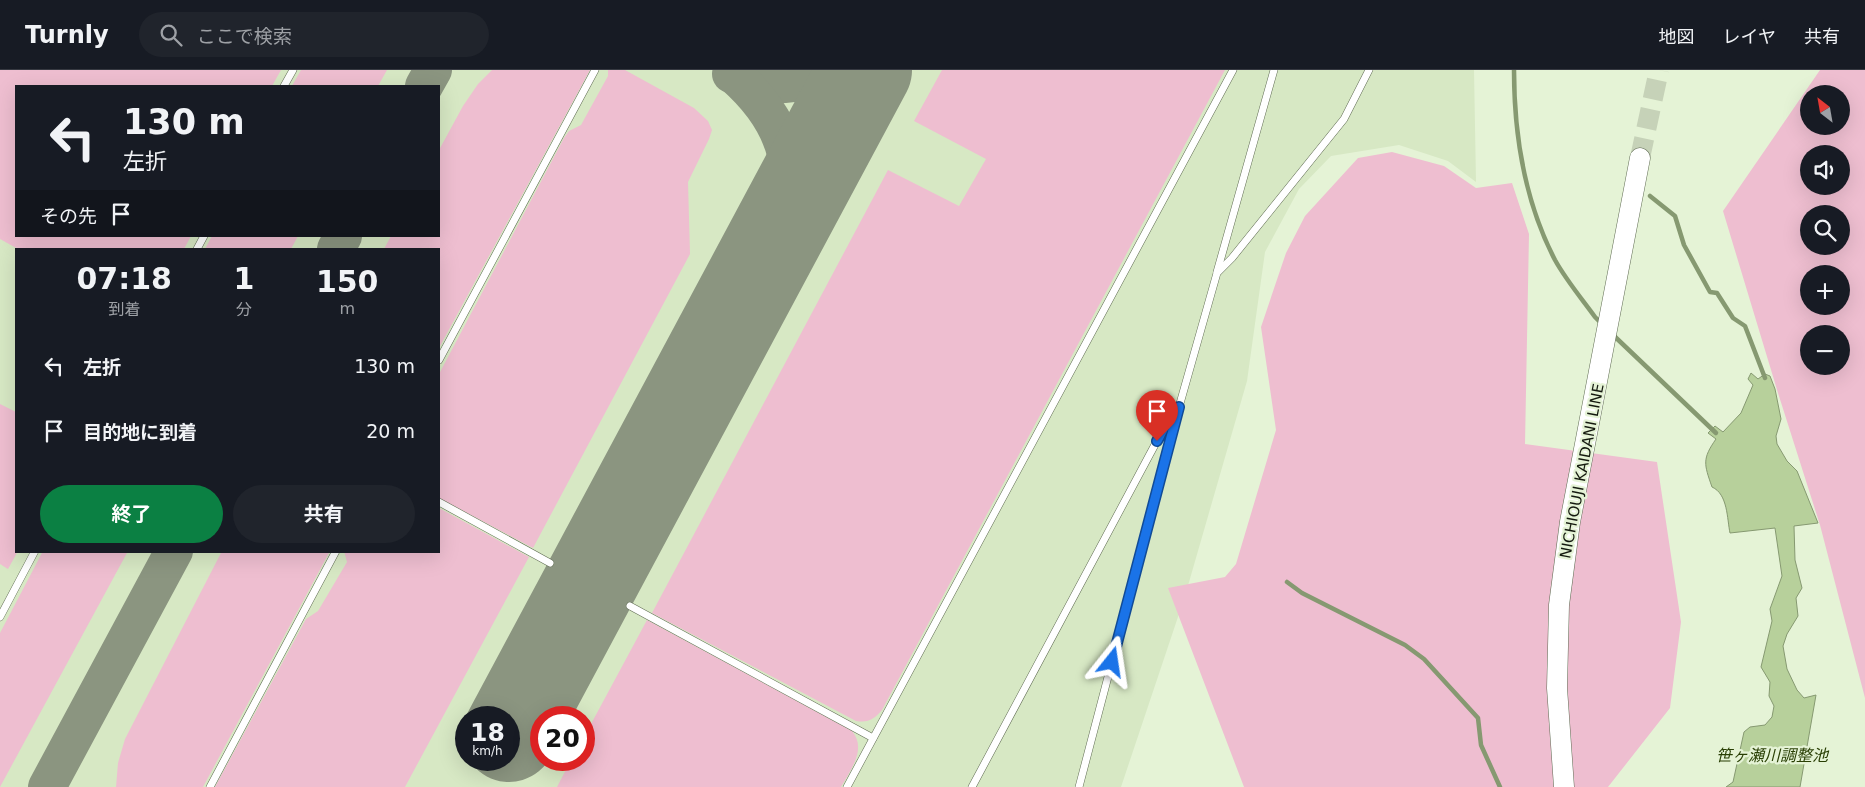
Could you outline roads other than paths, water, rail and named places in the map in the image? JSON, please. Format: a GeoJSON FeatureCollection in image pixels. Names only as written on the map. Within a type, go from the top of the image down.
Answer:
{"type":"FeatureCollection","features":[{"type":"Feature","properties":{"kind":"main road","name":"NICHIOUJI KAIDANI LINE"},"geometry":{"type":"LineString","coordinates":[[1564,787],[1557,651],[1560,596],[1570,522],[1612,312],[1640,158]]}},
{"type":"Feature","properties":{"kind":"lane"},"geometry":{"type":"LineString","coordinates":[[285,85],[293,70]]}},
{"type":"Feature","properties":{"kind":"lane"},"geometry":{"type":"LineString","coordinates":[[440,358],[595,70]]}},
{"type":"Feature","properties":{"kind":"lane"},"geometry":{"type":"LineString","coordinates":[[847,787],[1233,70]]}},
{"type":"Feature","properties":{"kind":"lane"},"geometry":{"type":"LineString","coordinates":[[1080,787],[1179,407],[1274,70]]}},
{"type":"Feature","properties":{"kind":"lane"},"geometry":{"type":"LineString","coordinates":[[1217,272],[1232,258],[1344,119],[1369,70]]}},
{"type":"Feature","properties":{"kind":"lane"},"geometry":{"type":"LineString","coordinates":[[972,787],[1166,424],[1179,407]]}},
{"type":"Feature","properties":{"kind":"lane"},"geometry":{"type":"LineString","coordinates":[[440,503],[550,563]]}},
{"type":"Feature","properties":{"kind":"lane"},"geometry":{"type":"LineString","coordinates":[[0,617],[34,553]]}},
{"type":"Feature","properties":{"kind":"lane"},"geometry":{"type":"LineString","coordinates":[[210,787],[335,553]]}},
{"type":"Feature","properties":{"kind":"lane"},"geometry":{"type":"LineString","coordinates":[[630,606],[873,738]]}},
{"type":"Feature","properties":{"kind":"water","name":"笹ヶ瀬川調整池"},"geometry":{"type":"Polygon","coordinates":[[[1751,373],[1758,379],[1765,374],[1770,376],[1775,389],[1781,419],[1776,436],[1777,444],[1787,461],[1797,471],[1818,523],[1794,526],[1795,560],[1802,588],[1796,598],[1798,616],[1787,634],[1783,646],[1787,669],[1797,690],[1804,698],[1816,695],[1800,787],[1726,787],[1733,782],[1744,732],[1750,727],[1765,725],[1772,717],[1774,706],[1769,696],[1770,682],[1761,667],[1772,621],[1770,609],[1782,576],[1775,528],[1730,533],[1724,501],[1717,490],[1712,487],[1706,467],[1706,457],[1716,439],[1708,433],[1715,426],[1723,432],[1741,413],[1753,385],[1748,379],[1751,373]]]}},
{"type":"Feature","properties":{"kind":"waterway"},"geometry":{"type":"LineString","coordinates":[[1514,70],[1519,143],[1523,168],[1536,215],[1559,267],[1602,324]]}},
{"type":"Feature","properties":{"kind":"waterway"},"geometry":{"type":"LineString","coordinates":[[1650,196],[1675,216],[1684,245],[1710,292],[1717,293],[1733,318],[1745,326],[1765,378]]}},
{"type":"Feature","properties":{"kind":"waterway"},"geometry":{"type":"LineString","coordinates":[[1611,333],[1716,433]]}},
{"type":"Feature","properties":{"kind":"waterway"},"geometry":{"type":"LineString","coordinates":[[1287,582],[1302,593],[1405,645],[1424,659],[1478,718],[1481,745],[1500,787]]}},
{"type":"Feature","properties":{"kind":"tunnel"},"geometry":{"type":"LineString","coordinates":[[1640,158],[1659,70]]}}]}
